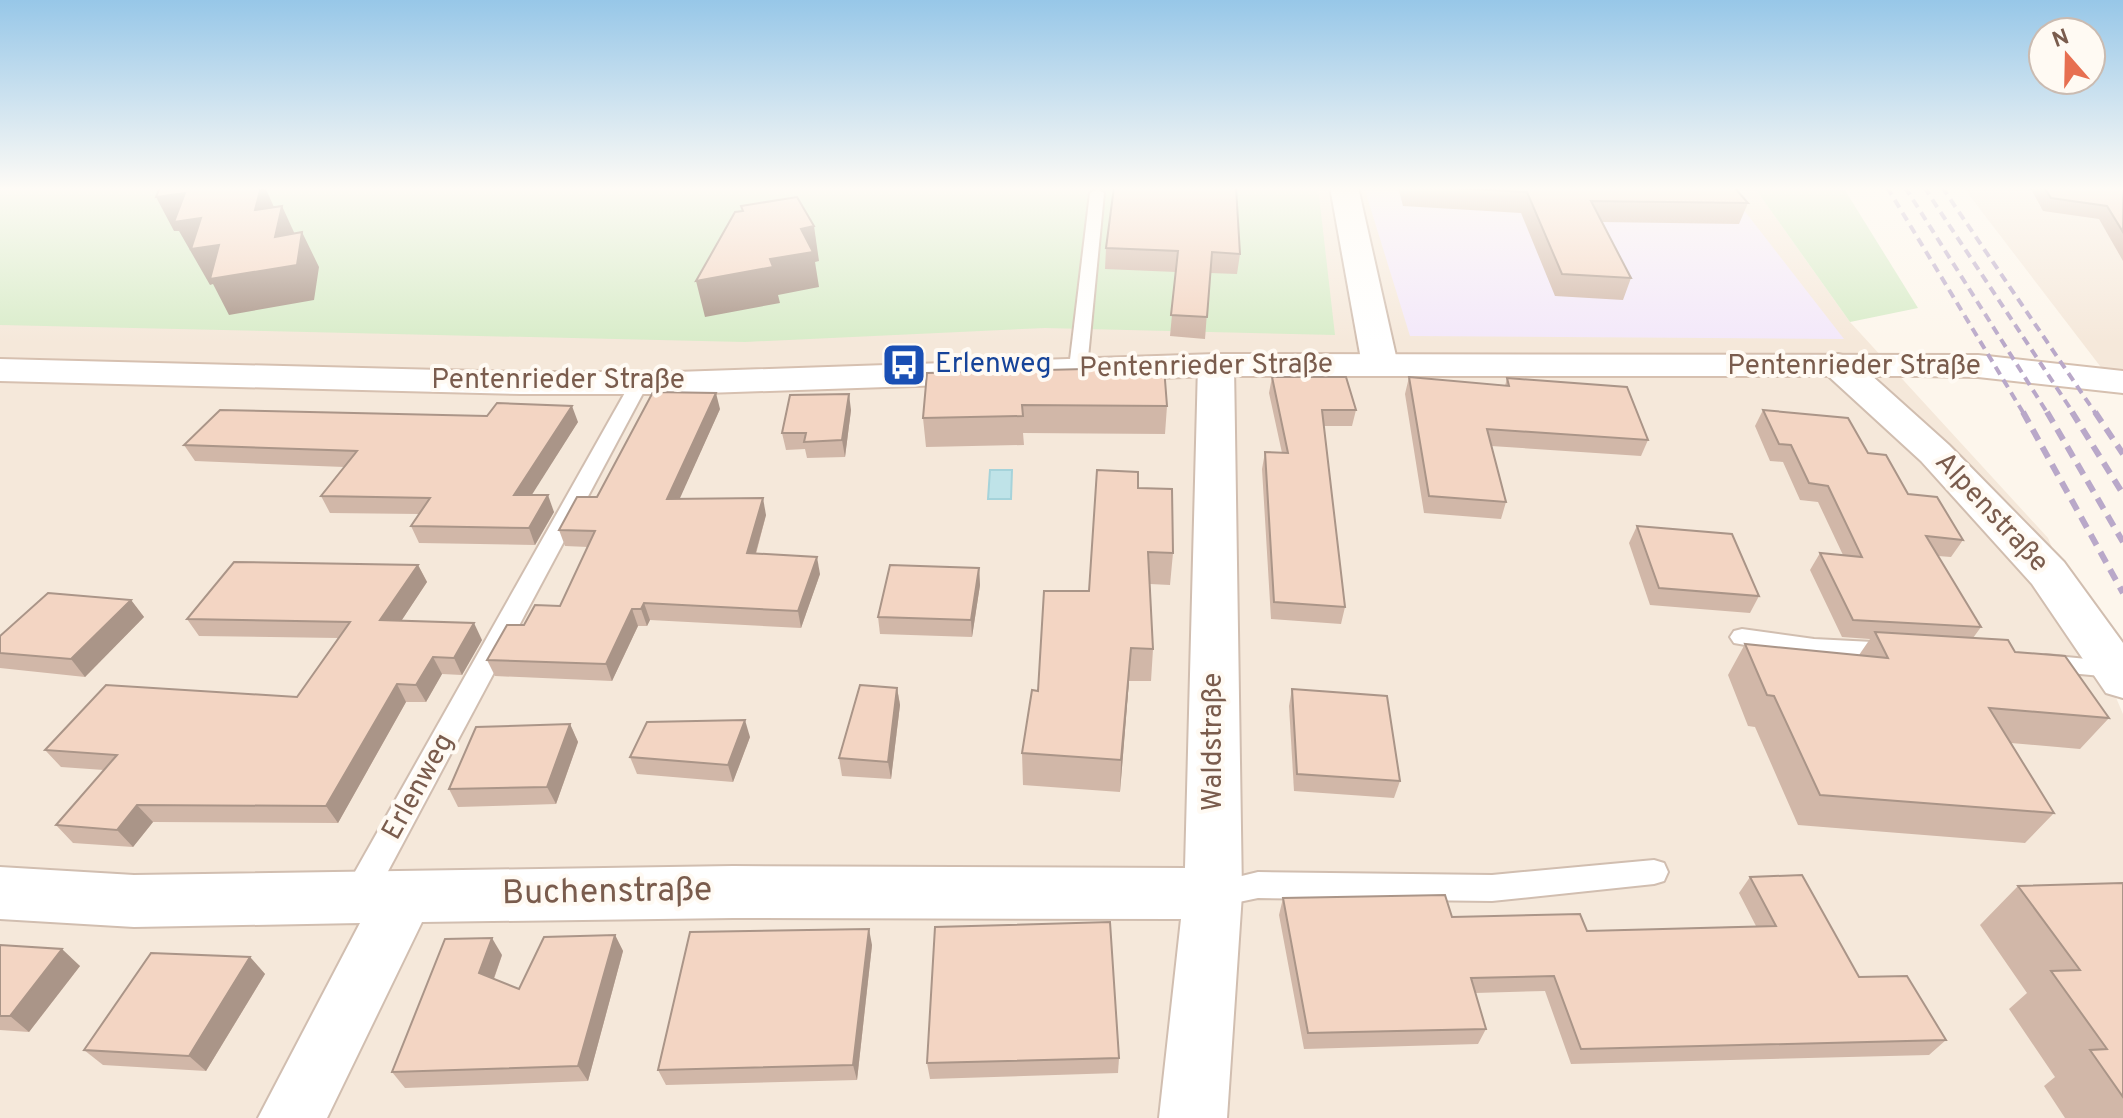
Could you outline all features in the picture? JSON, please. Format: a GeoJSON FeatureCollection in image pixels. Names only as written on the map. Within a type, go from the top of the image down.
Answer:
{"type":"FeatureCollection","features":[{"type":"Feature","properties":{"kind":"street"},"geometry":{"type":"LineString","coordinates":[[1355,239],[1380,365]]}},
{"type":"Feature","properties":{"kind":"street","name":"Pentenrieder Straße"},"geometry":{"type":"LineString","coordinates":[[0,370],[521,383],[1216,365],[1838,365],[1978,366],[2123,382]]}},
{"type":"Feature","properties":{"kind":"street","name":"Waldstraße"},"geometry":{"type":"LineString","coordinates":[[1193,1118],[1213,894],[1216,365]]}},
{"type":"Feature","properties":{"kind":"street","name":"Alpenstraße"},"geometry":{"type":"LineString","coordinates":[[1838,365],[1935,453],[2048,573],[2120,676]]}},
{"type":"Feature","properties":{"kind":"street","name":"Buchenstraße"},"geometry":{"type":"LineString","coordinates":[[0,893],[134,901],[381,896],[1213,894]]}},
{"type":"Feature","properties":{"kind":"street"},"geometry":{"type":"LineString","coordinates":[[292,1118],[381,896]]}},
{"type":"Feature","properties":{"kind":"lane"},"geometry":{"type":"LineString","coordinates":[[1078,368],[1092,239]]}},
{"type":"Feature","properties":{"kind":"lane","name":"Erlenweg"},"geometry":{"type":"LineString","coordinates":[[381,896],[376,866],[640,382]]}},
{"type":"Feature","properties":{"kind":"lane"},"geometry":{"type":"LineString","coordinates":[[1742,637],[1814,648],[1909,652]]}},
{"type":"Feature","properties":{"kind":"lane"},"geometry":{"type":"LineString","coordinates":[[2029,663],[2120,676]]}},
{"type":"Feature","properties":{"kind":"lane"},"geometry":{"type":"LineString","coordinates":[[1213,894],[1258,885],[1492,888],[1654,872]]}},
{"type":"Feature","properties":{"kind":"shaded area"},"geometry":{"type":"Polygon","coordinates":[[[0,239],[1791,239],[1850,322],[2048,538],[2123,714],[2123,1118],[0,1118],[0,239]]]}},
{"type":"Feature","properties":{"kind":"shaded area"},"geometry":{"type":"Polygon","coordinates":[[[1380,239],[1767,239],[1844,339],[1410,336],[1380,239]]]}},
{"type":"Feature","properties":{"kind":"shaded area"},"geometry":{"type":"Polygon","coordinates":[[[2003,239],[2123,239],[2123,396],[2003,239]]]}},
{"type":"Feature","properties":{"kind":"green space"},"geometry":{"type":"Polygon","coordinates":[[[0,239],[1324,239],[1335,335],[1045,328],[745,342],[0,325],[0,239]]]}},
{"type":"Feature","properties":{"kind":"green space"},"geometry":{"type":"Polygon","coordinates":[[[1791,239],[1875,239],[1918,308],[1850,322],[1791,239]]]}},
{"type":"Feature","properties":{"kind":"water"},"geometry":{"type":"Polygon","coordinates":[[[990,470],[1012,470],[1011,499],[988,499],[990,470]]]}},
{"type":"Feature","properties":{"kind":"building"},"geometry":{"type":"Polygon","coordinates":[[[194,239],[301,239],[297,265],[210,279],[219,245],[191,249],[194,239]]]}},
{"type":"Feature","properties":{"kind":"building"},"geometry":{"type":"Polygon","coordinates":[[[720,239],[806,239],[813,252],[770,259],[773,267],[696,281],[720,239]]]}},
{"type":"Feature","properties":{"kind":"building"},"geometry":{"type":"Polygon","coordinates":[[[1107,239],[1239,239],[1240,254],[1212,252],[1207,317],[1171,315],[1178,251],[1106,248],[1107,239]]]}},
{"type":"Feature","properties":{"kind":"building"},"geometry":{"type":"Polygon","coordinates":[[[1547,239],[1611,239],[1631,278],[1562,274],[1547,239]]]}},
{"type":"Feature","properties":{"kind":"building"},"geometry":{"type":"Polygon","coordinates":[[[1164,367],[1167,406],[1022,405],[1023,416],[923,418],[927,373],[1164,367]]]}},
{"type":"Feature","properties":{"kind":"building"},"geometry":{"type":"Polygon","coordinates":[[[1272,377],[1346,377],[1356,410],[1322,410],[1345,607],[1274,602],[1265,452],[1288,453],[1272,377]]]}},
{"type":"Feature","properties":{"kind":"building"},"geometry":{"type":"Polygon","coordinates":[[[1409,377],[1509,386],[1507,378],[1627,387],[1648,440],[1487,429],[1506,502],[1429,496],[1409,377]]]}},
{"type":"Feature","properties":{"kind":"building"},"geometry":{"type":"Polygon","coordinates":[[[653,392],[716,393],[667,499],[763,498],[747,553],[817,557],[798,611],[644,603],[641,609],[632,609],[606,664],[487,660],[507,625],[524,625],[535,605],[560,606],[595,531],[559,530],[577,497],[597,497],[653,392]]]}},
{"type":"Feature","properties":{"kind":"building"},"geometry":{"type":"Polygon","coordinates":[[[849,394],[842,440],[804,442],[806,433],[782,433],[790,395],[849,394]]]}},
{"type":"Feature","properties":{"kind":"building"},"geometry":{"type":"Polygon","coordinates":[[[497,403],[572,406],[514,495],[548,495],[529,528],[411,526],[430,498],[321,496],[357,451],[184,445],[220,410],[487,416],[497,403]]]}},
{"type":"Feature","properties":{"kind":"building"},"geometry":{"type":"Polygon","coordinates":[[[1763,410],[1848,418],[1868,453],[1886,455],[1908,494],[1937,497],[1963,540],[1926,536],[1981,627],[1853,620],[1820,553],[1862,557],[1828,486],[1809,483],[1791,445],[1779,444],[1763,410]]]}},
{"type":"Feature","properties":{"kind":"building"},"geometry":{"type":"Polygon","coordinates":[[[1097,470],[1138,472],[1138,488],[1172,489],[1173,553],[1148,552],[1153,649],[1131,648],[1121,760],[1022,753],[1032,690],[1038,691],[1044,591],[1089,591],[1097,470]]]}},
{"type":"Feature","properties":{"kind":"building"},"geometry":{"type":"Polygon","coordinates":[[[1637,526],[1732,534],[1759,596],[1659,588],[1637,526]]]}},
{"type":"Feature","properties":{"kind":"building"},"geometry":{"type":"Polygon","coordinates":[[[234,562],[418,565],[380,620],[474,623],[454,658],[433,657],[416,685],[397,684],[326,806],[137,805],[117,830],[56,825],[117,755],[45,750],[106,685],[297,697],[350,622],[187,619],[234,562]]]}},
{"type":"Feature","properties":{"kind":"building"},"geometry":{"type":"Polygon","coordinates":[[[890,565],[979,568],[971,620],[878,617],[890,565]]]}},
{"type":"Feature","properties":{"kind":"building"},"geometry":{"type":"Polygon","coordinates":[[[48,593],[131,600],[71,659],[0,653],[0,636],[48,593]]]}},
{"type":"Feature","properties":{"kind":"building"},"geometry":{"type":"Polygon","coordinates":[[[1875,632],[2008,640],[2015,652],[2065,656],[2109,718],[1989,708],[2054,813],[1820,795],[1774,696],[1767,695],[1745,644],[1888,658],[1875,632]]]}},
{"type":"Feature","properties":{"kind":"building"},"geometry":{"type":"Polygon","coordinates":[[[860,685],[897,688],[888,762],[839,758],[860,685]]]}},
{"type":"Feature","properties":{"kind":"building"},"geometry":{"type":"Polygon","coordinates":[[[1292,689],[1387,696],[1400,781],[1297,774],[1292,689]]]}},
{"type":"Feature","properties":{"kind":"building"},"geometry":{"type":"Polygon","coordinates":[[[745,720],[728,765],[630,757],[647,722],[745,720]]]}},
{"type":"Feature","properties":{"kind":"building"},"geometry":{"type":"Polygon","coordinates":[[[570,724],[547,787],[449,789],[476,727],[570,724]]]}},
{"type":"Feature","properties":{"kind":"building"},"geometry":{"type":"Polygon","coordinates":[[[1802,875],[1859,977],[1907,976],[1946,1040],[1581,1049],[1554,976],[1471,978],[1486,1029],[1308,1033],[1283,898],[1445,895],[1452,917],[1580,914],[1587,931],[1776,926],[1750,877],[1802,875]]]}},
{"type":"Feature","properties":{"kind":"building"},"geometry":{"type":"Polygon","coordinates":[[[2123,883],[2123,1097],[2090,1050],[2107,1049],[2051,971],[2080,970],[2018,886],[2123,883]]]}},
{"type":"Feature","properties":{"kind":"building"},"geometry":{"type":"Polygon","coordinates":[[[1110,922],[1119,1058],[927,1063],[935,927],[1110,922]]]}},
{"type":"Feature","properties":{"kind":"building"},"geometry":{"type":"Polygon","coordinates":[[[869,929],[853,1065],[658,1070],[690,932],[869,929]]]}},
{"type":"Feature","properties":{"kind":"building"},"geometry":{"type":"Polygon","coordinates":[[[615,935],[578,1066],[392,1072],[445,939],[492,938],[479,973],[519,989],[544,937],[615,935]]]}},
{"type":"Feature","properties":{"kind":"building"},"geometry":{"type":"Polygon","coordinates":[[[0,945],[62,949],[10,1016],[0,1016],[0,945]]]}},
{"type":"Feature","properties":{"kind":"building"},"geometry":{"type":"Polygon","coordinates":[[[151,953],[250,957],[189,1056],[84,1050],[151,953]]]}},
{"type":"Feature","properties":{"kind":"railway"},"geometry":{"type":"LineString","coordinates":[[1918,239],[2024,414]]}},
{"type":"Feature","properties":{"kind":"railway"},"geometry":{"type":"LineString","coordinates":[[1938,239],[2048,414]]}},
{"type":"Feature","properties":{"kind":"railway"},"geometry":{"type":"LineString","coordinates":[[1958,239],[2074,414]]}},
{"type":"Feature","properties":{"kind":"railway"},"geometry":{"type":"LineString","coordinates":[[1977,239],[2096,414]]}},
{"type":"Feature","properties":{"kind":"railway"},"geometry":{"type":"LineString","coordinates":[[2023,412],[2123,593]]}},
{"type":"Feature","properties":{"kind":"railway"},"geometry":{"type":"LineString","coordinates":[[2047,412],[2123,542]]}},
{"type":"Feature","properties":{"kind":"railway"},"geometry":{"type":"LineString","coordinates":[[2072,412],[2123,494]]}},
{"type":"Feature","properties":{"kind":"railway"},"geometry":{"type":"LineString","coordinates":[[2095,412],[2123,454]]}},
{"type":"Feature","properties":{"kind":"place","name":"Erlenweg"},"geometry":{"type":"Point","coordinates":[904,365]}}]}
